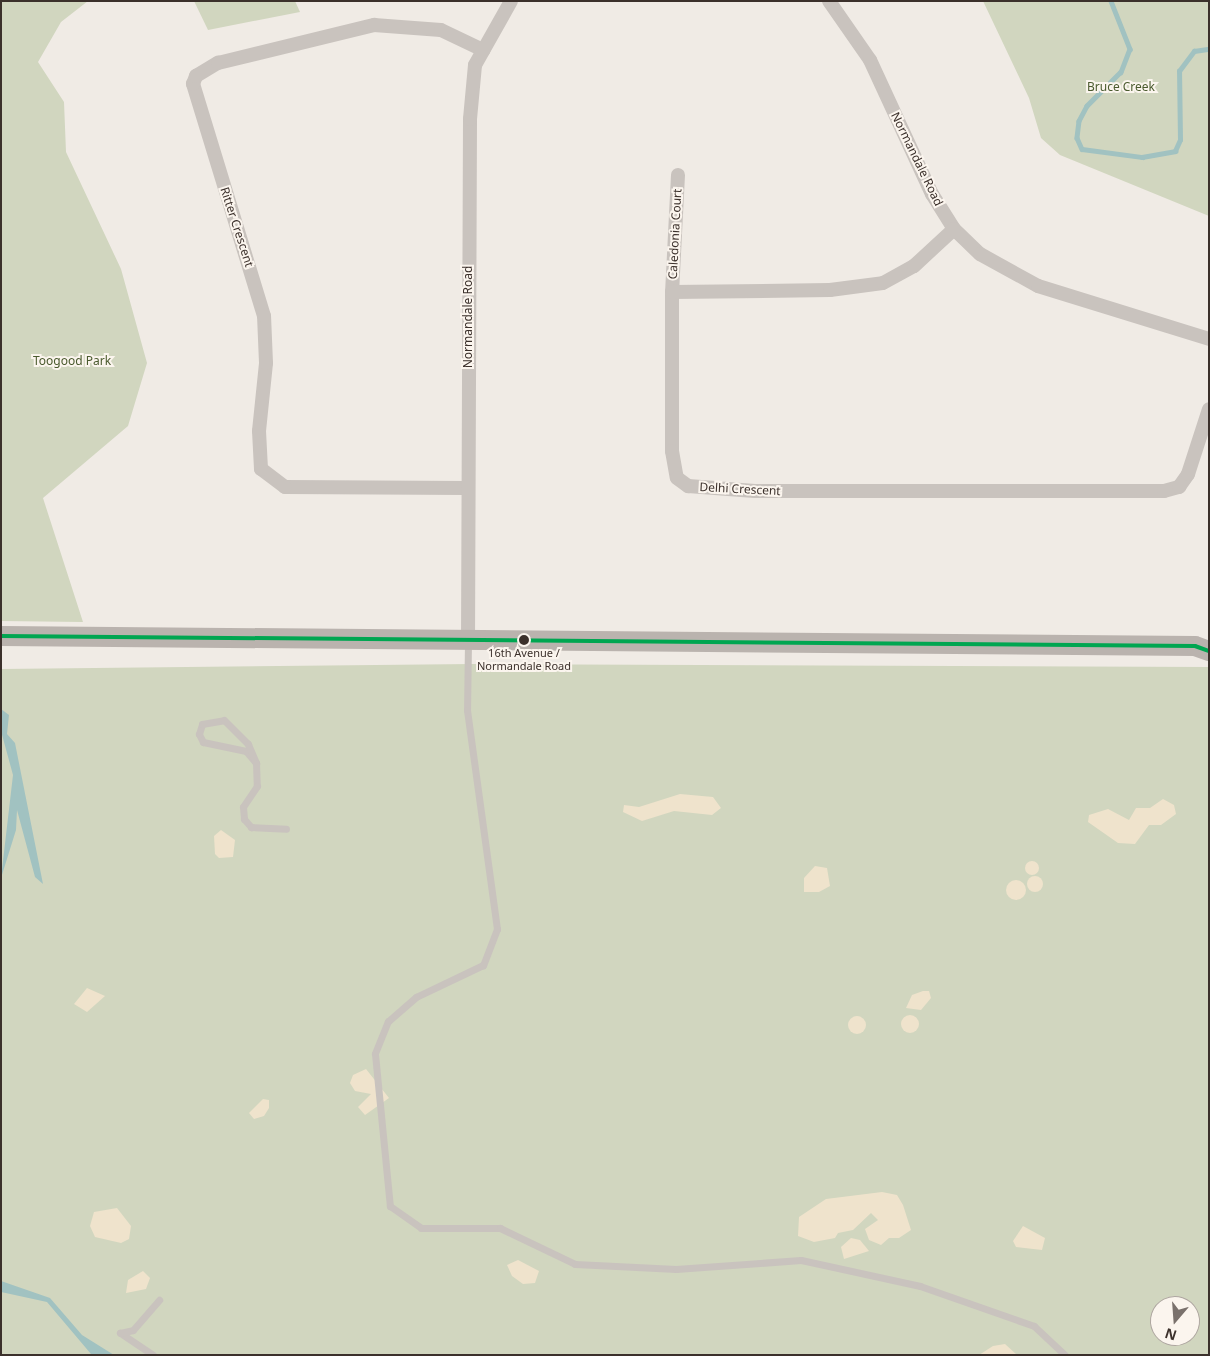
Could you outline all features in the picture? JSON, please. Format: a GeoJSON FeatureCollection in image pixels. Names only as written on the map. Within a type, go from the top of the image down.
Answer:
{"type":"FeatureCollection","features":[{"type":"Feature","properties":{"kind":"main road"},"geometry":{"type":"LineString","coordinates":[[5,636],[468,642],[1204,646]]}},
{"type":"Feature","properties":{"kind":"street","name":"Normandale Road"},"geometry":{"type":"LineString","coordinates":[[468,642],[466,488],[470,119],[475,65],[511,1]]}},
{"type":"Feature","properties":{"kind":"street","name":"Normandale Road"},"geometry":{"type":"LineString","coordinates":[[829,1],[870,60],[932,194],[954,229],[980,254],[1038,286],[1209,340]]}},
{"type":"Feature","properties":{"kind":"street","name":"Ritter Crescent"},"geometry":{"type":"LineString","coordinates":[[466,488],[285,486],[261,469],[258,431],[266,363],[264,316],[193,84],[196,76],[218,63],[374,25],[441,30],[483,50]]}},
{"type":"Feature","properties":{"kind":"street","name":"Caledonia Court"},"geometry":{"type":"LineString","coordinates":[[672,292],[678,175]]}},
{"type":"Feature","properties":{"kind":"street"},"geometry":{"type":"LineString","coordinates":[[672,292],[830,290],[882,283],[914,266],[954,229]]}},
{"type":"Feature","properties":{"kind":"street","name":"Delhi Crescent"},"geometry":{"type":"LineString","coordinates":[[672,292],[674,468],[677,478],[688,486],[755,491],[1164,491],[1179,487],[1188,474],[1209,409]]}},
{"type":"Feature","properties":{"kind":"lane"},"geometry":{"type":"LineString","coordinates":[[468,642],[467,710],[498,929],[483,965],[416,997],[388,1021],[375,1054],[390,1206],[421,1228],[500,1228],[575,1264],[625,1269],[801,1260],[920,1286],[1034,1326],[1065,1355]]}},
{"type":"Feature","properties":{"kind":"lane"},"geometry":{"type":"LineString","coordinates":[[256,763],[246,751],[203,742],[199,734],[202,724],[224,720],[234,725],[256,763],[257,786],[244,807],[244,820],[251,827],[286,829]]}},
{"type":"Feature","properties":{"kind":"lane"},"geometry":{"type":"LineString","coordinates":[[153,1355],[120,1333],[133,1330],[159,1300]]}},
{"type":"Feature","properties":{"kind":"green space","name":"Toogood Park"},"geometry":{"type":"Polygon","coordinates":[[[1,1],[88,1],[61,22],[38,62],[64,102],[66,152],[121,269],[147,363],[128,426],[43,498],[83,622],[1,621],[1,1]]]}},
{"type":"Feature","properties":{"kind":"green space"},"geometry":{"type":"Polygon","coordinates":[[[194,1],[295,1],[300,12],[208,30],[194,1]]]}},
{"type":"Feature","properties":{"kind":"green space","name":"Bruce Creek"},"geometry":{"type":"Polygon","coordinates":[[[983,1],[1209,1],[1209,216],[1060,155],[1041,138],[1029,98],[983,1]]]}},
{"type":"Feature","properties":{"kind":"green space"},"geometry":{"type":"Polygon","coordinates":[[[473,664],[1209,667],[1209,1355],[1,1355],[1,669],[473,664]]]}},
{"type":"Feature","properties":{"kind":"sand"},"geometry":{"type":"Polygon","coordinates":[[[680,794],[713,797],[721,808],[712,815],[674,811],[642,821],[623,812],[624,805],[639,807],[680,794]]]}},
{"type":"Feature","properties":{"kind":"sand"},"geometry":{"type":"Polygon","coordinates":[[[1163,799],[1174,805],[1176,814],[1161,825],[1149,825],[1135,844],[1118,843],[1088,822],[1089,815],[1108,809],[1129,820],[1136,808],[1150,808],[1163,799]]]}},
{"type":"Feature","properties":{"kind":"sand"},"geometry":{"type":"Polygon","coordinates":[[[221,830],[235,840],[233,857],[219,858],[215,854],[214,836],[221,830]]]}},
{"type":"Feature","properties":{"kind":"sand"},"geometry":{"type":"Polygon","coordinates":[[[1029,861],[1035,861],[1039,868],[1035,875],[1029,875],[1025,871],[1025,865],[1029,861]]]}},
{"type":"Feature","properties":{"kind":"sand"},"geometry":{"type":"Polygon","coordinates":[[[815,866],[827,868],[830,886],[819,892],[804,892],[804,878],[815,866]]]}},
{"type":"Feature","properties":{"kind":"sand"},"geometry":{"type":"Polygon","coordinates":[[[1035,876],[1041,878],[1043,884],[1041,890],[1035,892],[1029,890],[1027,884],[1029,878],[1035,876]]]}},
{"type":"Feature","properties":{"kind":"sand"},"geometry":{"type":"Polygon","coordinates":[[[1012,880],[1020,880],[1026,886],[1026,894],[1020,900],[1012,900],[1006,894],[1006,886],[1012,880]]]}},
{"type":"Feature","properties":{"kind":"sand"},"geometry":{"type":"Polygon","coordinates":[[[87,988],[105,996],[87,1012],[74,1004],[87,988]]]}},
{"type":"Feature","properties":{"kind":"sand"},"geometry":{"type":"Polygon","coordinates":[[[929,991],[931,998],[921,1010],[906,1008],[912,995],[929,991]]]}},
{"type":"Feature","properties":{"kind":"sand"},"geometry":{"type":"Polygon","coordinates":[[[906,1015],[914,1015],[919,1020],[917,1031],[906,1033],[901,1028],[901,1020],[906,1015]]]}},
{"type":"Feature","properties":{"kind":"sand"},"geometry":{"type":"Polygon","coordinates":[[[857,1016],[863,1019],[866,1025],[863,1031],[857,1034],[851,1031],[848,1025],[851,1019],[857,1016]]]}},
{"type":"Feature","properties":{"kind":"sand"},"geometry":{"type":"Polygon","coordinates":[[[366,1069],[389,1098],[365,1115],[358,1107],[371,1094],[355,1091],[350,1083],[353,1075],[366,1069]]]}},
{"type":"Feature","properties":{"kind":"sand"},"geometry":{"type":"Polygon","coordinates":[[[263,1099],[269,1100],[269,1108],[264,1116],[254,1119],[249,1113],[263,1099]]]}},
{"type":"Feature","properties":{"kind":"sand"},"geometry":{"type":"Polygon","coordinates":[[[882,1192],[897,1195],[903,1205],[911,1230],[899,1238],[889,1238],[881,1245],[869,1240],[865,1229],[878,1220],[871,1213],[853,1230],[838,1233],[835,1238],[814,1242],[798,1236],[799,1217],[826,1199],[882,1192]]]}},
{"type":"Feature","properties":{"kind":"sand"},"geometry":{"type":"Polygon","coordinates":[[[117,1208],[131,1226],[129,1239],[121,1243],[95,1237],[90,1226],[94,1212],[117,1208]]]}},
{"type":"Feature","properties":{"kind":"sand"},"geometry":{"type":"Polygon","coordinates":[[[1023,1226],[1045,1238],[1042,1250],[1016,1247],[1013,1241],[1023,1226]]]}},
{"type":"Feature","properties":{"kind":"sand"},"geometry":{"type":"Polygon","coordinates":[[[851,1238],[860,1240],[869,1251],[844,1259],[841,1247],[851,1238]]]}},
{"type":"Feature","properties":{"kind":"sand"},"geometry":{"type":"Polygon","coordinates":[[[518,1260],[539,1271],[535,1283],[523,1284],[512,1276],[507,1265],[518,1260]]]}},
{"type":"Feature","properties":{"kind":"sand"},"geometry":{"type":"Polygon","coordinates":[[[143,1271],[150,1278],[146,1289],[126,1293],[128,1280],[143,1271]]]}},
{"type":"Feature","properties":{"kind":"sand"},"geometry":{"type":"Polygon","coordinates":[[[1005,1344],[1017,1355],[979,1355],[993,1346],[1005,1344]]]}},
{"type":"Feature","properties":{"kind":"water"},"geometry":{"type":"Polygon","coordinates":[[[1,709],[9,715],[7,734],[15,743],[43,884],[35,877],[17,810],[16,830],[1,878],[13,775],[1,731],[1,709]]]}},
{"type":"Feature","properties":{"kind":"water"},"geometry":{"type":"Polygon","coordinates":[[[1,1281],[50,1298],[82,1335],[114,1355],[91,1354],[47,1302],[1,1292],[1,1281]]]}},
{"type":"Feature","properties":{"kind":"waterway"},"geometry":{"type":"LineString","coordinates":[[1111,1],[1130,49],[1121,72],[1087,106],[1079,121],[1077,138],[1082,149],[1142,157],[1175,151],[1180,140],[1179,71],[1194,51],[1209,49]]}},
{"type":"Feature","properties":{"kind":"transit line"},"geometry":{"type":"LineString","coordinates":[[1,636],[1195,646],[1209,651]]}},
{"type":"Feature","properties":{"kind":"place","name":"16th Avenue / Normandale Road"},"geometry":{"type":"Point","coordinates":[524,640]}}]}
